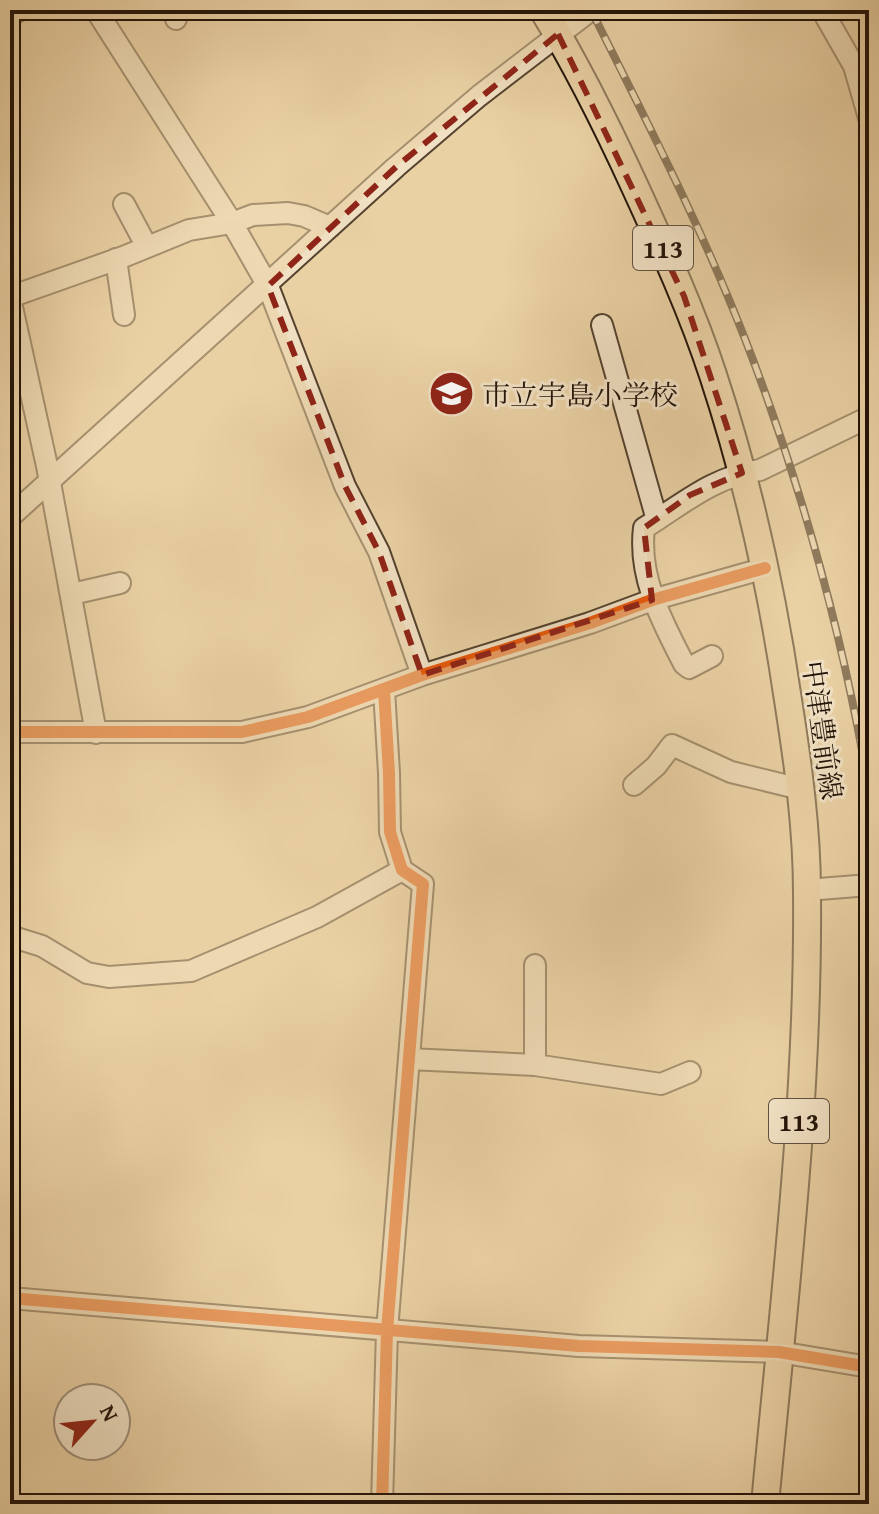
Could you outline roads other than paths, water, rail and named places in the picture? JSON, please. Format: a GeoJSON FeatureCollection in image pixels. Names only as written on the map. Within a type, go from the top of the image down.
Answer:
{"type":"FeatureCollection","features":[{"type":"Feature","properties":{"kind":"main road","name":"中津豊前線"},"geometry":{"type":"LineString","coordinates":[[543,10],[609,131],[684,296],[713,374],[765,568],[801,789],[807,890],[804,1067],[765,1504]]}},
{"type":"Feature","properties":{"kind":"street"},"geometry":{"type":"LineString","coordinates":[[10,16],[20,10]]}},
{"type":"Feature","properties":{"kind":"street"},"geometry":{"type":"LineString","coordinates":[[96,10],[232,223],[268,286],[345,486],[379,552],[422,675]]}},
{"type":"Feature","properties":{"kind":"street"},"geometry":{"type":"LineString","coordinates":[[10,517],[231,315],[268,286],[479,96],[591,10]]}},
{"type":"Feature","properties":{"kind":"street"},"geometry":{"type":"LineString","coordinates":[[822,10],[854,66],[869,118]]}},
{"type":"Feature","properties":{"kind":"street"},"geometry":{"type":"LineString","coordinates":[[124,204],[147,247]]}},
{"type":"Feature","properties":{"kind":"street"},"geometry":{"type":"LineString","coordinates":[[96,733],[72,594],[10,298],[189,230],[232,223],[253,215],[288,213],[330,227]]}},
{"type":"Feature","properties":{"kind":"street"},"geometry":{"type":"LineString","coordinates":[[116,259],[124,315]]}},
{"type":"Feature","properties":{"kind":"street"},"geometry":{"type":"LineString","coordinates":[[602,325],[657,520]]}},
{"type":"Feature","properties":{"kind":"street"},"geometry":{"type":"LineString","coordinates":[[712,656],[689,668],[684,664],[652,600],[641,549],[644,528],[690,495],[742,473],[760,470],[869,417]]}},
{"type":"Feature","properties":{"kind":"street"},"geometry":{"type":"LineString","coordinates":[[10,732],[242,732],[308,717],[422,675],[590,623],[652,600],[765,568]]}},
{"type":"Feature","properties":{"kind":"street"},"geometry":{"type":"LineString","coordinates":[[72,594],[120,583]]}},
{"type":"Feature","properties":{"kind":"street"},"geometry":{"type":"LineString","coordinates":[[382,1504],[387,1331],[423,884],[402,870],[390,832],[384,690]]}},
{"type":"Feature","properties":{"kind":"street"},"geometry":{"type":"LineString","coordinates":[[634,785],[656,766],[672,745],[731,772],[801,789]]}},
{"type":"Feature","properties":{"kind":"street"},"geometry":{"type":"LineString","coordinates":[[10,936],[42,946],[87,973],[109,977],[191,971],[317,917],[402,870]]}},
{"type":"Feature","properties":{"kind":"street"},"geometry":{"type":"LineString","coordinates":[[807,890],[869,885]]}},
{"type":"Feature","properties":{"kind":"street"},"geometry":{"type":"LineString","coordinates":[[535,965],[535,1065]]}},
{"type":"Feature","properties":{"kind":"street"},"geometry":{"type":"LineString","coordinates":[[409,1059],[535,1065],[661,1084],[690,1072]]}},
{"type":"Feature","properties":{"kind":"street"},"geometry":{"type":"LineString","coordinates":[[10,1298],[579,1346],[779,1352],[869,1367]]}},
{"type":"Feature","properties":{"kind":"railway"},"geometry":{"type":"LineString","coordinates":[[591,10],[691,214],[728,297],[765,393],[802,505],[833,618],[869,789]]}},
{"type":"Feature","properties":{"kind":"place","name":"市立宇島小学校"},"geometry":{"type":"Point","coordinates":[451,394]}}]}
